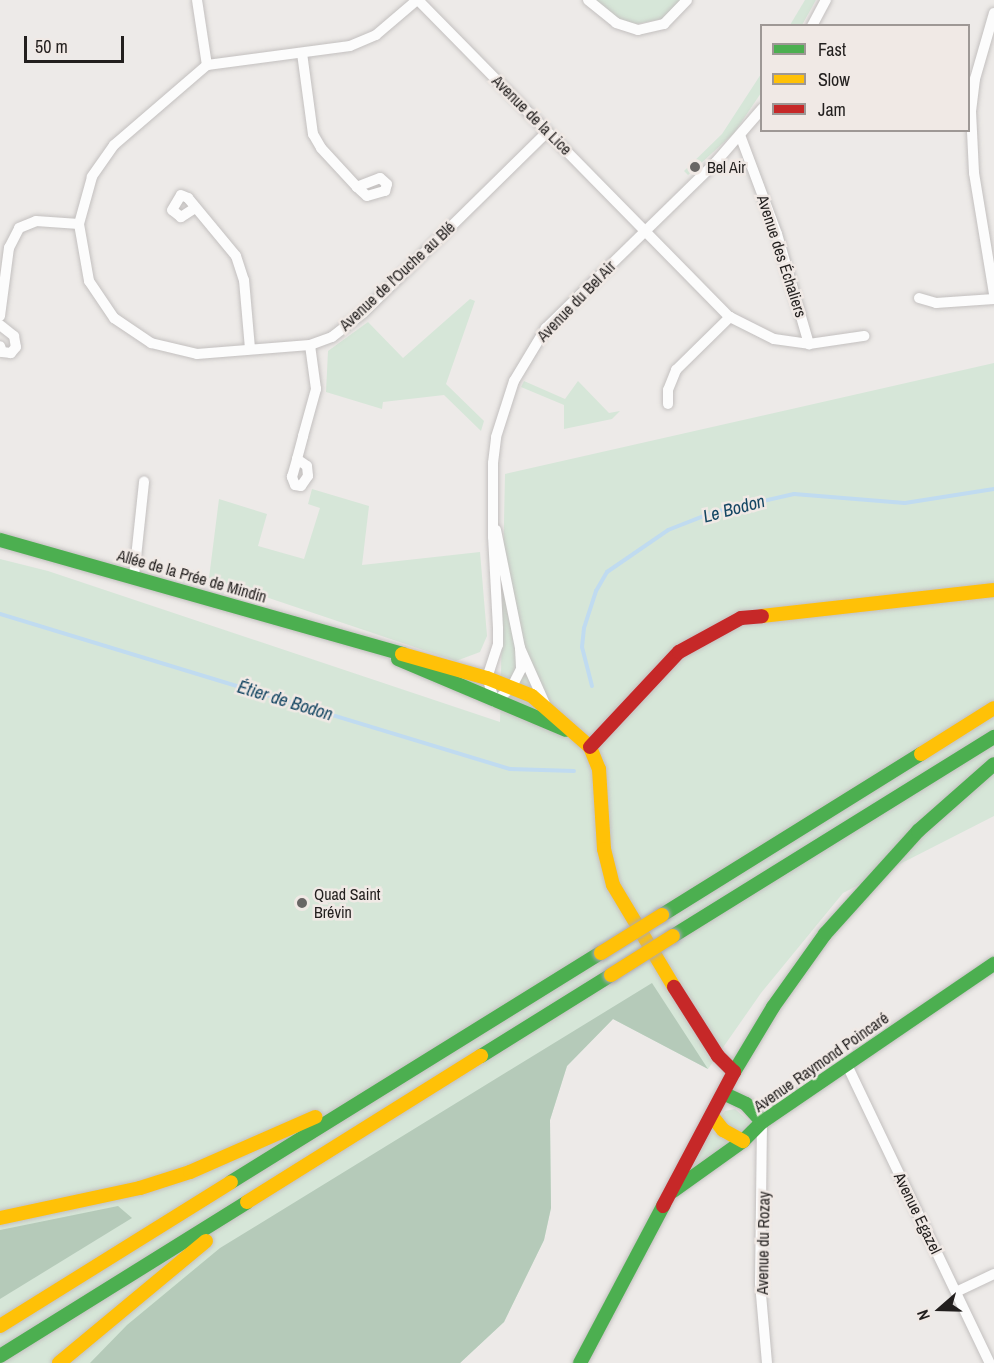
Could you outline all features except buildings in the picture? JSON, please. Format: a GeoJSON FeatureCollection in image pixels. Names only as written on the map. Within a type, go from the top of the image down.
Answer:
{"type":"FeatureCollection","features":[{"type":"Feature","properties":{"kind":"main road","name":"Allée de la Prée de Mindin"},"geometry":{"type":"LineString","coordinates":[[0,540],[134,576],[373,647]]}},
{"type":"Feature","properties":{"kind":"main road"},"geometry":{"type":"LineString","coordinates":[[590,747],[679,652],[741,618],[994,590]]}},
{"type":"Feature","properties":{"kind":"main road"},"geometry":{"type":"LineString","coordinates":[[373,647],[488,678],[512,687],[545,705],[568,730],[590,747],[599,769],[604,849],[613,885],[627,912],[718,1056],[734,1072]]}},
{"type":"Feature","properties":{"kind":"main road"},"geometry":{"type":"LineString","coordinates":[[373,647],[495,702],[568,730]]}},
{"type":"Feature","properties":{"kind":"main road"},"geometry":{"type":"LineString","coordinates":[[0,1326],[994,708]]}},
{"type":"Feature","properties":{"kind":"main road"},"geometry":{"type":"LineString","coordinates":[[0,1356],[994,737]]}},
{"type":"Feature","properties":{"kind":"main road","name":"Avenue Raymond Poincaré"},"geometry":{"type":"LineString","coordinates":[[580,1363],[734,1072],[773,1007],[831,926],[918,831],[994,764]]}},
{"type":"Feature","properties":{"kind":"main road","name":"Avenue Raymond Poincaré"},"geometry":{"type":"LineString","coordinates":[[671,1193],[743,1141],[762,1122],[994,964]]}},
{"type":"Feature","properties":{"kind":"main road"},"geometry":{"type":"LineString","coordinates":[[724,1094],[746,1104],[762,1122]]}},
{"type":"Feature","properties":{"kind":"main road"},"geometry":{"type":"LineString","coordinates":[[0,1218],[140,1188],[210,1164],[330,1110],[350,1109]]}},
{"type":"Feature","properties":{"kind":"main road"},"geometry":{"type":"LineString","coordinates":[[712,1116],[723,1130],[743,1141]]}},
{"type":"Feature","properties":{"kind":"main road"},"geometry":{"type":"LineString","coordinates":[[59,1363],[201,1244],[240,1219],[254,1197]]}},
{"type":"Feature","properties":{"kind":"street"},"geometry":{"type":"LineString","coordinates":[[197,0],[207,65],[350,46],[376,35],[417,0]]}},
{"type":"Feature","properties":{"kind":"street","name":"Avenue de la Lice"},"geometry":{"type":"LineString","coordinates":[[417,0],[645,230]]}},
{"type":"Feature","properties":{"kind":"street"},"geometry":{"type":"LineString","coordinates":[[588,0],[616,23],[638,30],[664,24],[687,0]]}},
{"type":"Feature","properties":{"kind":"street"},"geometry":{"type":"LineString","coordinates":[[813,24],[826,0]]}},
{"type":"Feature","properties":{"kind":"street"},"geometry":{"type":"LineString","coordinates":[[994,13],[972,78],[971,144],[994,294]]}},
{"type":"Feature","properties":{"kind":"street"},"geometry":{"type":"LineString","coordinates":[[302,53],[313,134],[357,188]]}},
{"type":"Feature","properties":{"kind":"street","name":"Avenue de l'Ouche au Blé"},"geometry":{"type":"LineString","coordinates":[[207,65],[114,145],[92,177],[79,224],[89,281],[114,318],[151,343],[197,354],[310,345],[332,337],[363,313],[547,132]]}},
{"type":"Feature","properties":{"kind":"street","name":"Avenue du Bel Air"},"geometry":{"type":"LineString","coordinates":[[488,678],[498,645],[493,519],[496,437],[526,356],[546,328],[740,135],[760,111]]}},
{"type":"Feature","properties":{"kind":"street","name":"Avenue des Échaliers"},"geometry":{"type":"LineString","coordinates":[[740,135],[777,234],[809,344]]}},
{"type":"Feature","properties":{"kind":"street"},"geometry":{"type":"LineString","coordinates":[[195,208],[236,256],[244,280],[250,348]]}},
{"type":"Feature","properties":{"kind":"street"},"geometry":{"type":"LineString","coordinates":[[0,316],[9,248],[18,228],[36,221],[79,224]]}},
{"type":"Feature","properties":{"kind":"street","name":"Avenue des Échaliers"},"geometry":{"type":"LineString","coordinates":[[645,230],[730,317],[774,339],[809,344],[864,336]]}},
{"type":"Feature","properties":{"kind":"street"},"geometry":{"type":"LineString","coordinates":[[919,298],[936,303],[994,299]]}},
{"type":"Feature","properties":{"kind":"street"},"geometry":{"type":"LineString","coordinates":[[668,404],[668,390],[676,370],[730,317]]}},
{"type":"Feature","properties":{"kind":"street"},"geometry":{"type":"LineString","coordinates":[[0,325],[14,336],[16,347],[11,353],[2,352],[0,346]]}},
{"type":"Feature","properties":{"kind":"street"},"geometry":{"type":"LineString","coordinates":[[297,459],[316,389],[310,345]]}},
{"type":"Feature","properties":{"kind":"street"},"geometry":{"type":"LineString","coordinates":[[134,576],[144,482]]}},
{"type":"Feature","properties":{"kind":"street","name":"Avenue du Bel Air"},"geometry":{"type":"LineString","coordinates":[[493,519],[504,554],[520,648],[521,669],[512,687]]}},
{"type":"Feature","properties":{"kind":"street","name":"Avenue du Bel Air"},"geometry":{"type":"LineString","coordinates":[[520,648],[545,705]]}},
{"type":"Feature","properties":{"kind":"street"},"geometry":{"type":"LineString","coordinates":[[488,678],[495,702],[512,687]]}},
{"type":"Feature","properties":{"kind":"street","name":"Avenue Egazel"},"geometry":{"type":"LineString","coordinates":[[846,1063],[990,1363]]}},
{"type":"Feature","properties":{"kind":"street","name":"Avenue du Rozay"},"geometry":{"type":"LineString","coordinates":[[762,1122],[760,1283],[768,1363]]}},
{"type":"Feature","properties":{"kind":"street"},"geometry":{"type":"LineString","coordinates":[[956,1293],[994,1274]]}},
{"type":"Feature","properties":{"kind":"green space"},"geometry":{"type":"Polygon","coordinates":[[[594,0],[684,0],[662,19],[636,24],[622,21],[594,0]]]}},
{"type":"Feature","properties":{"kind":"green space"},"geometry":{"type":"Polygon","coordinates":[[[805,0],[816,0],[803,24],[791,24],[805,0]]]}},
{"type":"Feature","properties":{"kind":"green space"},"geometry":{"type":"Polygon","coordinates":[[[760,76],[760,94],[734,133],[688,175],[684,171],[722,134],[760,76]]]}},
{"type":"Feature","properties":{"kind":"green space"},"geometry":{"type":"Polygon","coordinates":[[[470,299],[475,301],[446,384],[484,421],[481,431],[444,395],[383,402],[382,409],[326,392],[328,351],[368,322],[403,358],[470,299]]]}},
{"type":"Feature","properties":{"kind":"green space"},"geometry":{"type":"Polygon","coordinates":[[[994,363],[994,816],[843,893],[761,993],[708,1069],[613,1019],[567,1066],[550,1120],[551,1208],[544,1240],[504,1322],[460,1363],[0,1363],[0,559],[48,571],[500,722],[505,474],[994,363]]]}},
{"type":"Feature","properties":{"kind":"green space"},"geometry":{"type":"Polygon","coordinates":[[[524,381],[565,399],[578,381],[609,413],[620,411],[612,419],[564,429],[564,405],[521,387],[524,381]]]}},
{"type":"Feature","properties":{"kind":"green space"},"geometry":{"type":"Polygon","coordinates":[[[312,489],[369,506],[362,565],[480,552],[487,636],[480,652],[456,661],[209,578],[219,499],[267,514],[258,546],[304,559],[320,508],[308,504],[312,489]]]}},
{"type":"Feature","properties":{"kind":"green space"},"geometry":{"type":"Polygon","coordinates":[[[652,983],[708,1069],[613,1019],[567,1066],[550,1120],[551,1208],[544,1240],[504,1322],[460,1363],[90,1363],[127,1325],[220,1248],[652,983]]]}},
{"type":"Feature","properties":{"kind":"green space"},"geometry":{"type":"Polygon","coordinates":[[[735,1109],[751,1123],[743,1132],[734,1131],[720,1118],[725,1111],[735,1109]]]}},
{"type":"Feature","properties":{"kind":"green space"},"geometry":{"type":"Polygon","coordinates":[[[711,1131],[730,1142],[691,1170],[711,1131]]]}},
{"type":"Feature","properties":{"kind":"green space"},"geometry":{"type":"Polygon","coordinates":[[[118,1206],[132,1218],[0,1299],[0,1230],[118,1206]]]}},
{"type":"Feature","properties":{"kind":"waterway","name":"Le Bodon"},"geometry":{"type":"LineString","coordinates":[[592,686],[582,647],[584,628],[596,591],[607,572],[668,530],[714,512],[794,494],[905,503],[994,489]]}},
{"type":"Feature","properties":{"kind":"waterway","name":"Étier de Bodon"},"geometry":{"type":"LineString","coordinates":[[0,614],[510,769],[574,771]]}},
{"type":"Feature","properties":{"kind":"traffic: fast"},"geometry":{"type":"LineString","coordinates":[[0,540],[402,654]]}},
{"type":"Feature","properties":{"kind":"traffic: fast"},"geometry":{"type":"LineString","coordinates":[[398,659],[566,730]]}},
{"type":"Feature","properties":{"kind":"traffic: fast"},"geometry":{"type":"LineString","coordinates":[[673,936],[994,737]]}},
{"type":"Feature","properties":{"kind":"traffic: fast"},"geometry":{"type":"LineString","coordinates":[[662,915],[921,754]]}},
{"type":"Feature","properties":{"kind":"traffic: fast"},"geometry":{"type":"LineString","coordinates":[[734,1072],[773,1007],[825,934],[918,831],[994,764]]}},
{"type":"Feature","properties":{"kind":"traffic: fast"},"geometry":{"type":"LineString","coordinates":[[231,1182],[601,953]]}},
{"type":"Feature","properties":{"kind":"traffic: fast"},"geometry":{"type":"LineString","coordinates":[[673,1191],[743,1141],[762,1122],[994,964]]}},
{"type":"Feature","properties":{"kind":"traffic: fast"},"geometry":{"type":"LineString","coordinates":[[481,1056],[611,975]]}},
{"type":"Feature","properties":{"kind":"traffic: fast"},"geometry":{"type":"LineString","coordinates":[[725,1094],[746,1104],[762,1122]]}},
{"type":"Feature","properties":{"kind":"traffic: fast"},"geometry":{"type":"LineString","coordinates":[[0,1356],[247,1202]]}},
{"type":"Feature","properties":{"kind":"traffic: fast"},"geometry":{"type":"LineString","coordinates":[[580,1363],[663,1206]]}},
{"type":"Feature","properties":{"kind":"traffic: slow"},"geometry":{"type":"LineString","coordinates":[[762,616],[994,590]]}},
{"type":"Feature","properties":{"kind":"traffic: slow"},"geometry":{"type":"LineString","coordinates":[[402,654],[487,678],[532,696],[590,747],[599,769],[604,849],[613,885],[674,987]]}},
{"type":"Feature","properties":{"kind":"traffic: slow"},"geometry":{"type":"LineString","coordinates":[[921,754],[994,708]]}},
{"type":"Feature","properties":{"kind":"traffic: slow"},"geometry":{"type":"LineString","coordinates":[[601,953],[662,915]]}},
{"type":"Feature","properties":{"kind":"traffic: slow"},"geometry":{"type":"LineString","coordinates":[[611,975],[673,936]]}},
{"type":"Feature","properties":{"kind":"traffic: slow"},"geometry":{"type":"LineString","coordinates":[[247,1202],[481,1056]]}},
{"type":"Feature","properties":{"kind":"traffic: slow"},"geometry":{"type":"LineString","coordinates":[[712,1116],[723,1130],[743,1141]]}},
{"type":"Feature","properties":{"kind":"traffic: slow"},"geometry":{"type":"LineString","coordinates":[[0,1218],[140,1188],[190,1172],[315,1117]]}},
{"type":"Feature","properties":{"kind":"traffic: slow"},"geometry":{"type":"LineString","coordinates":[[0,1326],[231,1182]]}},
{"type":"Feature","properties":{"kind":"traffic: slow"},"geometry":{"type":"LineString","coordinates":[[59,1363],[206,1241]]}},
{"type":"Feature","properties":{"kind":"traffic: jam"},"geometry":{"type":"LineString","coordinates":[[590,747],[679,652],[741,618],[762,616]]}},
{"type":"Feature","properties":{"kind":"traffic: jam"},"geometry":{"type":"LineString","coordinates":[[663,1206],[734,1072],[718,1056],[674,987]]}},
{"type":"Feature","properties":{"kind":"place","name":"Bel Air"},"geometry":{"type":"Point","coordinates":[695,167]}},
{"type":"Feature","properties":{"kind":"place","name":"Quad Saint Brévin"},"geometry":{"type":"Point","coordinates":[302,903]}}]}
